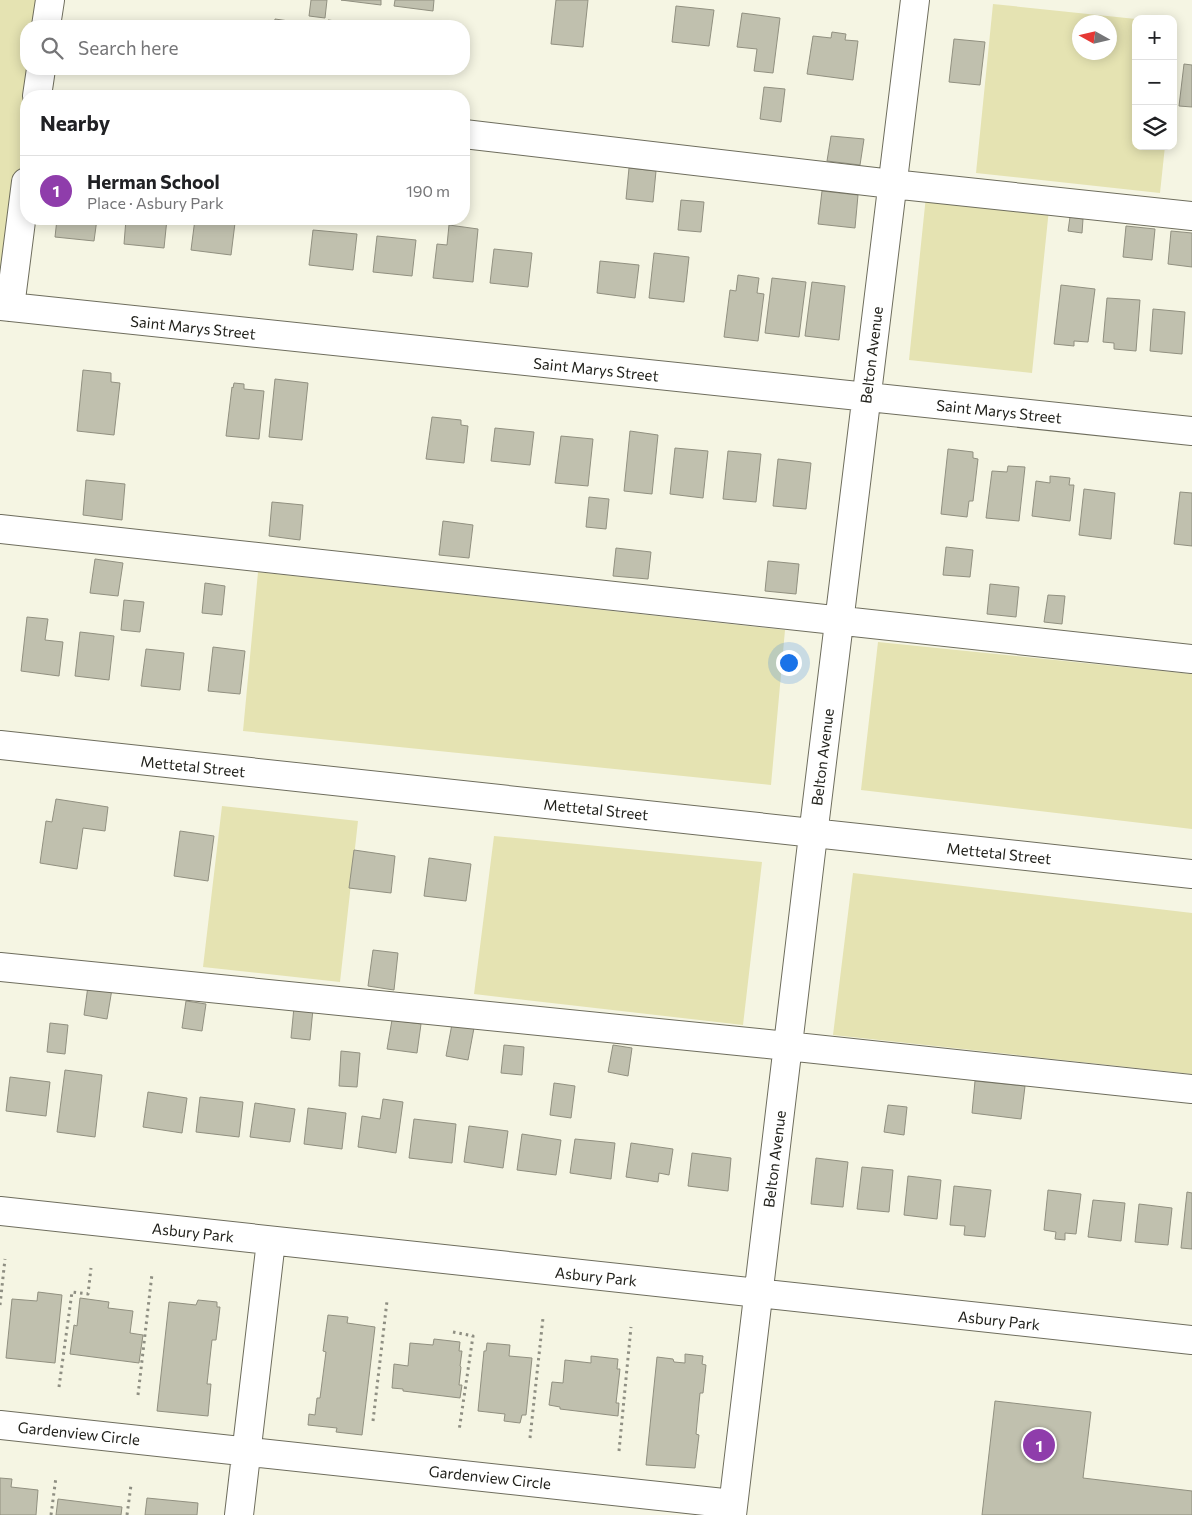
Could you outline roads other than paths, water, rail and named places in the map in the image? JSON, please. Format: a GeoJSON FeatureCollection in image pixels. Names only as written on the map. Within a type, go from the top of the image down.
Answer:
{"type":"FeatureCollection","features":[{"type":"Feature","properties":{"kind":"street"},"geometry":{"type":"LineString","coordinates":[[47,20],[50,0]]}},
{"type":"Feature","properties":{"kind":"street","name":"Belton Avenue"},"geometry":{"type":"LineString","coordinates":[[733,1509],[813,833],[915,0]]}},
{"type":"Feature","properties":{"kind":"street"},"geometry":{"type":"LineString","coordinates":[[38,90],[40,75]]}},
{"type":"Feature","properties":{"kind":"street"},"geometry":{"type":"LineString","coordinates":[[470,135],[892,184],[1192,216]]}},
{"type":"Feature","properties":{"kind":"street"},"geometry":{"type":"LineString","coordinates":[[5,306],[20,217]]}},
{"type":"Feature","properties":{"kind":"street","name":"Saint Marys Street"},"geometry":{"type":"LineString","coordinates":[[5,306],[1192,431]]}},
{"type":"Feature","properties":{"kind":"street"},"geometry":{"type":"LineString","coordinates":[[0,529],[1192,659]]}},
{"type":"Feature","properties":{"kind":"street","name":"Mettetal Street"},"geometry":{"type":"LineString","coordinates":[[0,745],[1192,874]]}},
{"type":"Feature","properties":{"kind":"street"},"geometry":{"type":"LineString","coordinates":[[0,967],[788,1046],[1192,1089]]}},
{"type":"Feature","properties":{"kind":"street","name":"Asbury Park"},"geometry":{"type":"LineString","coordinates":[[0,1211],[1192,1340]]}},
{"type":"Feature","properties":{"kind":"street"},"geometry":{"type":"LineString","coordinates":[[239,1515],[271,1241]]}},
{"type":"Feature","properties":{"kind":"street","name":"Gardenview Circle"},"geometry":{"type":"LineString","coordinates":[[0,1424],[247,1451],[733,1509]]}},
{"type":"Feature","properties":{"kind":"place","name":"Herman School"},"geometry":{"type":"Point","coordinates":[1039,1445]}}]}
